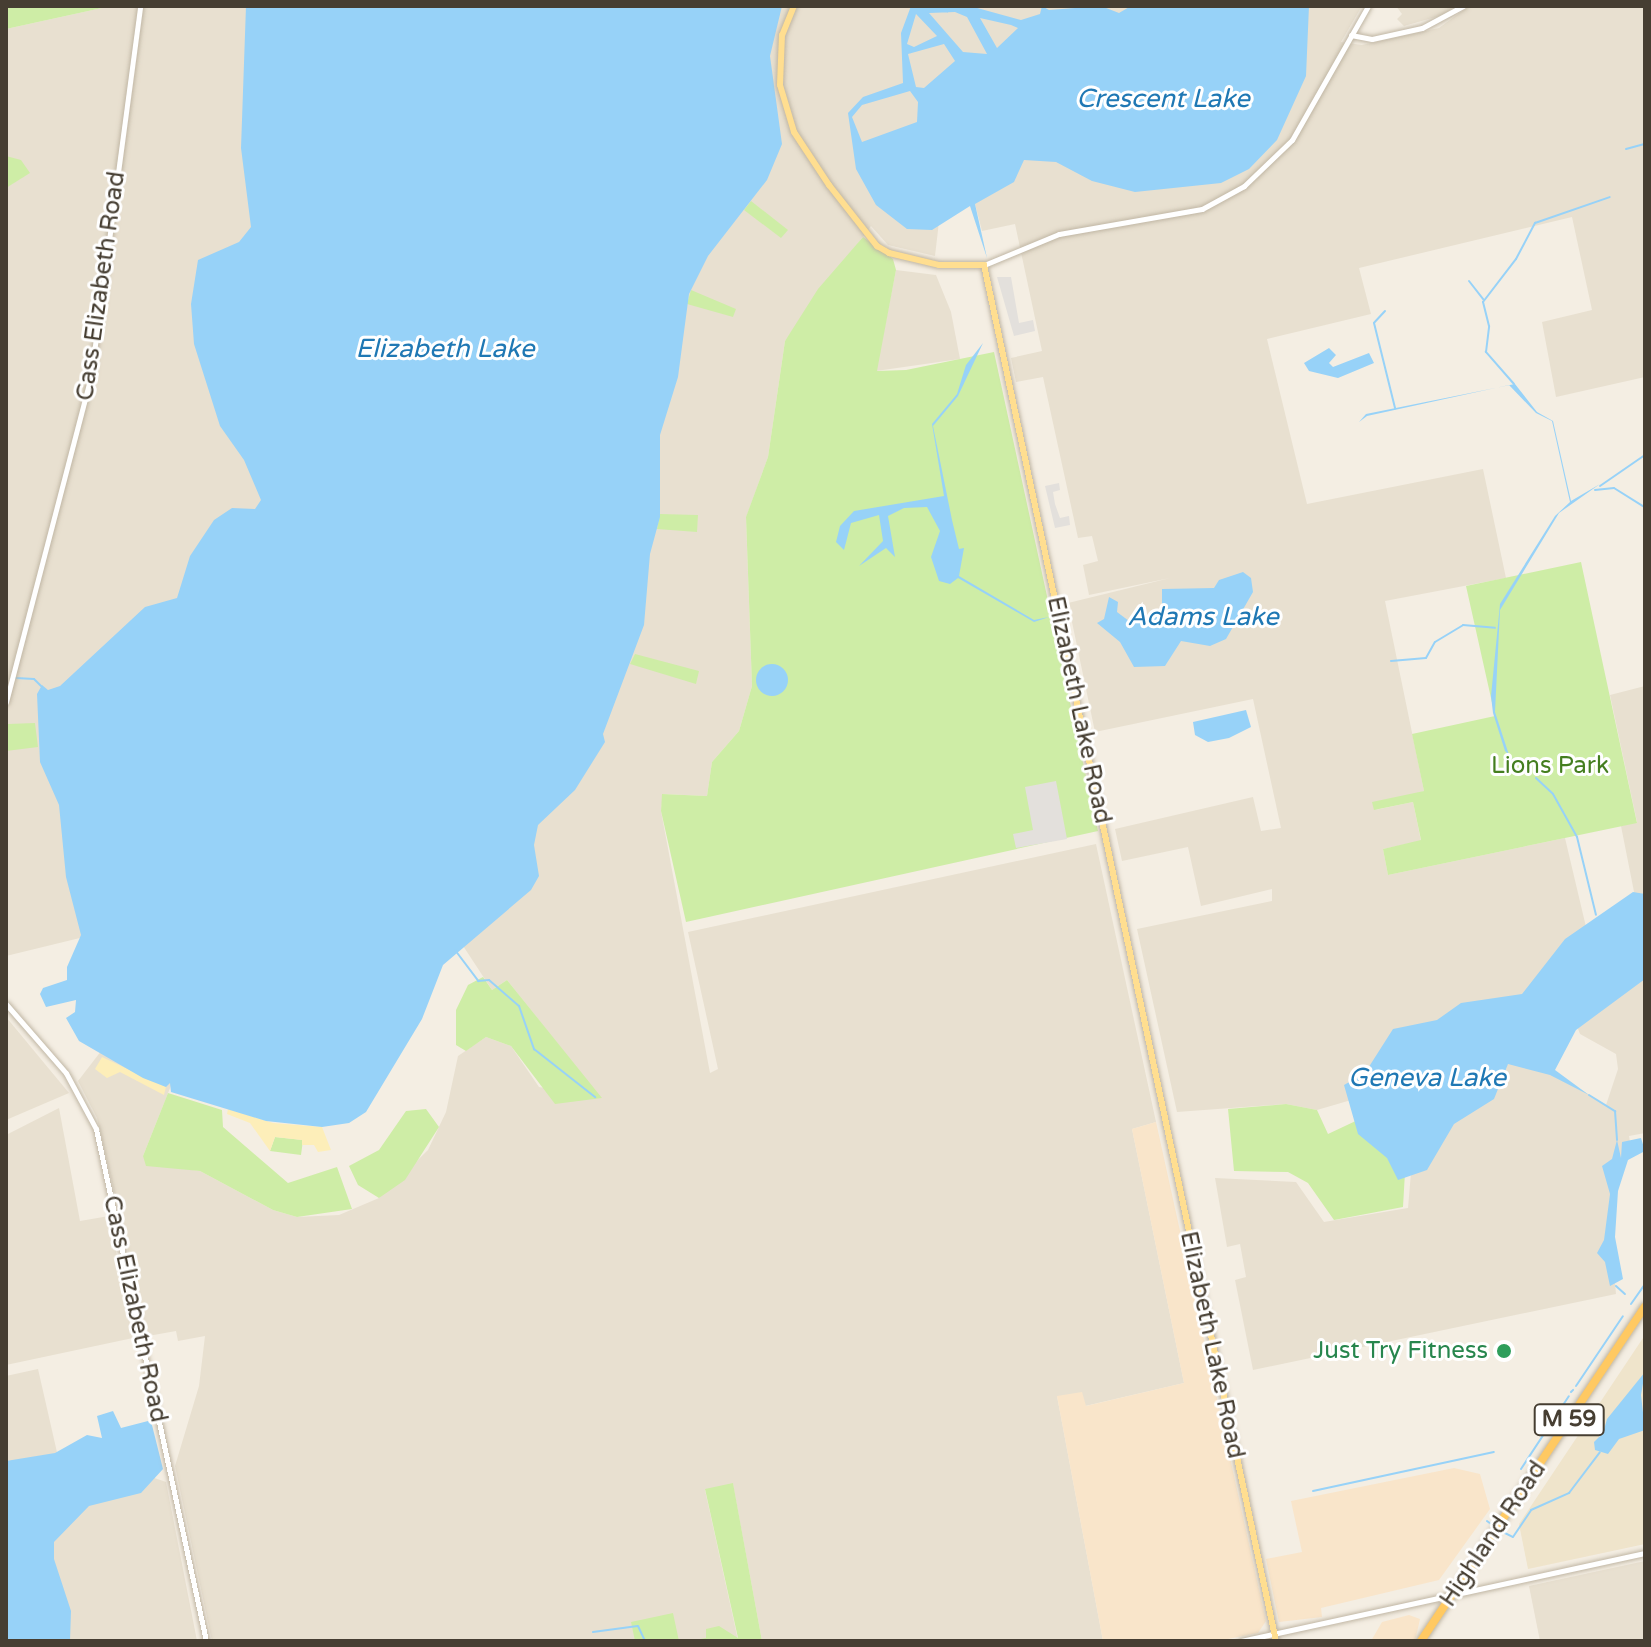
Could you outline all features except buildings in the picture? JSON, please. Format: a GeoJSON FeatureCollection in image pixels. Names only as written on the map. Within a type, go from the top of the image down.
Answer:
{"type":"FeatureCollection","features":[{"type":"Feature","properties":{"kind":"highway","name":"Highland Road"},"geometry":{"type":"LineString","coordinates":[[1421,1641],[1645,1307]]}},
{"type":"Feature","properties":{"kind":"main road"},"geometry":{"type":"LineString","coordinates":[[794,6],[781,43],[780,85],[794,132],[829,185],[877,246],[889,253],[940,265],[984,265]]}},
{"type":"Feature","properties":{"kind":"main road","name":"Elizabeth Lake Road"},"geometry":{"type":"LineString","coordinates":[[984,265],[1276,1638]]}},
{"type":"Feature","properties":{"kind":"street","name":"Cass Elizabeth Road"},"geometry":{"type":"LineString","coordinates":[[6,702],[93,368],[140,6]]}},
{"type":"Feature","properties":{"kind":"street"},"geometry":{"type":"LineString","coordinates":[[984,265],[1055,235],[1187,214],[1230,196],[1287,146],[1368,6]]}},
{"type":"Feature","properties":{"kind":"street"},"geometry":{"type":"LineString","coordinates":[[1351,35],[1371,39],[1427,27],[1463,6]]}},
{"type":"Feature","properties":{"kind":"street","name":"Cass Elizabeth Road"},"geometry":{"type":"LineString","coordinates":[[6,1004],[76,1086],[96,1129],[206,1641]]}},
{"type":"Feature","properties":{"kind":"street"},"geometry":{"type":"LineString","coordinates":[[1241,1641],[1276,1638],[1453,1594],[1645,1553]]}},
{"type":"Feature","properties":{"kind":"shaded area"},"geometry":{"type":"Polygon","coordinates":[[[111,6],[303,6],[293,585],[125,927],[6,956],[6,29],[111,6]]]}},
{"type":"Feature","properties":{"kind":"shaded area"},"geometry":{"type":"Polygon","coordinates":[[[733,6],[1182,6],[940,213],[935,256],[888,245],[871,226],[785,341],[768,457],[746,518],[752,686],[739,731],[712,762],[707,796],[663,794],[661,811],[710,1073],[718,1069],[688,932],[1096,844],[1156,1122],[1132,1129],[1184,1383],[1085,1406],[1057,1396],[1103,1641],[762,1641],[733,1484],[705,1490],[738,1640],[212,1641],[175,1466],[199,1386],[205,1336],[178,1341],[176,1331],[148,1336],[97,1118],[78,1081],[105,1046],[176,1073],[143,1156],[165,1166],[200,1171],[273,1210],[297,1217],[339,1215],[379,1198],[428,1150],[446,1112],[458,1056],[486,1037],[511,1046],[539,1087],[601,1098],[507,980],[492,990],[433,900],[733,6]]]}},
{"type":"Feature","properties":{"kind":"shaded area"},"geometry":{"type":"Polygon","coordinates":[[[1278,6],[1362,6],[1341,42],[1362,45],[1439,28],[1469,6],[1645,6],[1645,377],[1556,397],[1542,322],[1592,310],[1572,217],[1359,268],[1371,314],[1267,339],[1307,504],[1483,469],[1506,578],[1385,601],[1424,791],[1375,810],[1413,802],[1421,841],[1383,849],[1388,875],[1565,838],[1595,965],[1358,1098],[1317,1110],[1286,1104],[1177,1112],[1137,929],[1272,901],[1272,889],[1201,906],[1188,847],[1122,861],[1115,829],[1253,797],[1261,831],[1281,828],[1253,699],[1095,732],[1068,603],[1170,578],[1089,595],[1083,565],[1098,561],[1092,536],[1078,538],[1043,377],[1016,382],[1011,358],[1042,351],[1015,224],[982,231],[975,204],[987,123],[1278,6]]]}},
{"type":"Feature","properties":{"kind":"shaded area"},"geometry":{"type":"Polygon","coordinates":[[[1396,6],[1454,6],[1446,14],[1404,26],[1397,19],[1402,14],[1396,6]]]}},
{"type":"Feature","properties":{"kind":"shaded area"},"geometry":{"type":"Polygon","coordinates":[[[896,270],[936,275],[951,312],[960,359],[876,371],[896,270]]]}},
{"type":"Feature","properties":{"kind":"shaded area"},"geometry":{"type":"Polygon","coordinates":[[[997,277],[1011,277],[1019,323],[1033,320],[1035,331],[1014,336],[997,277]]]}},
{"type":"Feature","properties":{"kind":"shaded area"},"geometry":{"type":"Polygon","coordinates":[[[1059,483],[1060,490],[1053,492],[1055,504],[1060,518],[1069,516],[1070,525],[1055,528],[1045,486],[1059,483]]]}},
{"type":"Feature","properties":{"kind":"shaded area"},"geometry":{"type":"Polygon","coordinates":[[[1645,686],[1645,923],[1638,912],[1621,826],[1637,822],[1610,695],[1645,686]]]}},
{"type":"Feature","properties":{"kind":"shaded area"},"geometry":{"type":"Polygon","coordinates":[[[1056,781],[1067,839],[1016,848],[1013,834],[1033,830],[1025,787],[1056,781]]]}},
{"type":"Feature","properties":{"kind":"shaded area"},"geometry":{"type":"Polygon","coordinates":[[[1645,949],[1645,1133],[1629,1136],[1631,1149],[1613,1184],[1610,1222],[1616,1294],[1253,1370],[1235,1280],[1246,1277],[1240,1244],[1227,1247],[1215,1178],[1296,1182],[1324,1222],[1408,1208],[1412,1161],[1483,1053],[1526,1056],[1606,1105],[1618,1069],[1616,1054],[1580,1034],[1572,1013],[1645,949]]]}},
{"type":"Feature","properties":{"kind":"shaded area"},"geometry":{"type":"Polygon","coordinates":[[[6,1017],[69,1093],[6,1120],[6,1017]]]}},
{"type":"Feature","properties":{"kind":"shaded area"},"geometry":{"type":"Polygon","coordinates":[[[59,1108],[80,1221],[109,1216],[133,1338],[6,1365],[6,1135],[59,1108]]]}},
{"type":"Feature","properties":{"kind":"shaded area"},"geometry":{"type":"Polygon","coordinates":[[[1156,1122],[1266,1621],[1258,1633],[1218,1641],[1103,1641],[1057,1396],[1082,1392],[1086,1406],[1184,1383],[1132,1129],[1156,1122]]]}},
{"type":"Feature","properties":{"kind":"shaded area"},"geometry":{"type":"Polygon","coordinates":[[[1645,1335],[1645,1544],[1528,1569],[1519,1524],[1645,1335]]]}},
{"type":"Feature","properties":{"kind":"shaded area"},"geometry":{"type":"Polygon","coordinates":[[[38,1369],[61,1470],[6,1509],[6,1376],[38,1369]]]}},
{"type":"Feature","properties":{"kind":"shaded area"},"geometry":{"type":"Polygon","coordinates":[[[1454,1468],[1480,1474],[1490,1509],[1439,1580],[1321,1608],[1322,1617],[1279,1622],[1266,1559],[1302,1552],[1291,1501],[1454,1468]]]}},
{"type":"Feature","properties":{"kind":"shaded area"},"geometry":{"type":"Polygon","coordinates":[[[131,1470],[166,1482],[197,1641],[48,1641],[24,1526],[131,1470]]]}},
{"type":"Feature","properties":{"kind":"shaded area"},"geometry":{"type":"Polygon","coordinates":[[[1645,1561],[1645,1641],[1540,1641],[1529,1586],[1645,1561]]]}},
{"type":"Feature","properties":{"kind":"shaded area"},"geometry":{"type":"Polygon","coordinates":[[[1409,1615],[1420,1619],[1415,1641],[1371,1641],[1382,1622],[1409,1615]]]}},
{"type":"Feature","properties":{"kind":"green space"},"geometry":{"type":"Polygon","coordinates":[[[6,6],[111,6],[6,29],[6,6]]]}},
{"type":"Feature","properties":{"kind":"green space"},"geometry":{"type":"Polygon","coordinates":[[[6,156],[21,160],[30,173],[6,188],[6,156]]]}},
{"type":"Feature","properties":{"kind":"green space"},"geometry":{"type":"Polygon","coordinates":[[[751,201],[788,230],[781,238],[744,210],[751,201]]]}},
{"type":"Feature","properties":{"kind":"green space"},"geometry":{"type":"Polygon","coordinates":[[[863,237],[893,259],[896,270],[877,371],[906,370],[994,352],[1098,831],[686,922],[661,811],[662,794],[707,796],[712,762],[739,731],[752,686],[746,517],[768,457],[785,341],[818,289],[863,237]]]}},
{"type":"Feature","properties":{"kind":"green space"},"geometry":{"type":"Polygon","coordinates":[[[691,290],[736,309],[733,317],[687,304],[691,290]]]}},
{"type":"Feature","properties":{"kind":"green space"},"geometry":{"type":"Polygon","coordinates":[[[660,514],[698,515],[697,532],[657,529],[660,514]]]}},
{"type":"Feature","properties":{"kind":"green space","name":"Lions Park"},"geometry":{"type":"Polygon","coordinates":[[[1581,562],[1637,823],[1388,875],[1383,849],[1421,840],[1413,802],[1374,810],[1372,802],[1424,791],[1412,734],[1495,716],[1466,586],[1581,562]]]}},
{"type":"Feature","properties":{"kind":"green space"},"geometry":{"type":"Polygon","coordinates":[[[635,654],[699,671],[696,684],[630,664],[635,654]]]}},
{"type":"Feature","properties":{"kind":"green space"},"geometry":{"type":"Polygon","coordinates":[[[35,723],[38,747],[6,751],[8,724],[35,723]]]}},
{"type":"Feature","properties":{"kind":"green space"},"geometry":{"type":"Polygon","coordinates":[[[483,977],[492,990],[507,980],[602,1098],[555,1104],[511,1046],[486,1037],[466,1051],[456,1045],[456,1010],[468,985],[483,977]]]}},
{"type":"Feature","properties":{"kind":"green space"},"geometry":{"type":"Polygon","coordinates":[[[168,1093],[222,1110],[223,1127],[288,1183],[337,1167],[352,1209],[297,1217],[273,1210],[200,1171],[146,1166],[143,1156],[168,1093]]]}},
{"type":"Feature","properties":{"kind":"green space"},"geometry":{"type":"Polygon","coordinates":[[[1286,1104],[1317,1110],[1328,1134],[1362,1118],[1406,1155],[1403,1207],[1334,1220],[1308,1183],[1288,1172],[1234,1171],[1228,1109],[1286,1104]]]}},
{"type":"Feature","properties":{"kind":"green space"},"geometry":{"type":"Polygon","coordinates":[[[426,1109],[439,1127],[405,1180],[379,1198],[358,1185],[349,1166],[379,1150],[406,1111],[426,1109]]]}},
{"type":"Feature","properties":{"kind":"green space"},"geometry":{"type":"Polygon","coordinates":[[[275,1137],[303,1140],[301,1155],[270,1151],[275,1137]]]}},
{"type":"Feature","properties":{"kind":"green space"},"geometry":{"type":"Polygon","coordinates":[[[733,1483],[762,1641],[689,1641],[706,1638],[706,1629],[719,1626],[738,1638],[705,1489],[733,1483]]]}},
{"type":"Feature","properties":{"kind":"green space"},"geometry":{"type":"Polygon","coordinates":[[[673,1613],[679,1641],[635,1641],[631,1622],[673,1613]]]}},
{"type":"Feature","properties":{"kind":"sand"},"geometry":{"type":"Polygon","coordinates":[[[102,1057],[166,1087],[164,1095],[120,1072],[107,1078],[95,1069],[102,1057]]]}},
{"type":"Feature","properties":{"kind":"sand"},"geometry":{"type":"Polygon","coordinates":[[[228,1109],[273,1123],[322,1127],[331,1150],[318,1152],[314,1145],[302,1145],[302,1140],[275,1137],[270,1151],[250,1123],[227,1114],[228,1109]]]}},
{"type":"Feature","properties":{"kind":"water","name":"Elizabeth Lake"},"geometry":{"type":"Polygon","coordinates":[[[246,6],[782,6],[770,56],[782,144],[767,180],[708,256],[689,294],[678,377],[660,435],[660,517],[650,554],[644,625],[603,734],[605,742],[575,790],[538,825],[534,845],[539,876],[531,890],[443,965],[422,1019],[366,1112],[349,1123],[322,1127],[266,1121],[171,1092],[170,1083],[166,1087],[143,1078],[79,1041],[66,1018],[75,1012],[76,1000],[46,1007],[40,994],[43,988],[67,980],[67,967],[81,935],[66,877],[59,805],[40,762],[37,694],[42,685],[48,690],[60,686],[145,607],[177,598],[190,556],[214,520],[232,508],[255,509],[261,500],[244,460],[220,426],[194,344],[191,304],[198,260],[239,242],[251,227],[241,148],[246,6]]]}},
{"type":"Feature","properties":{"kind":"water","name":"Crescent Lake"},"geometry":{"type":"Polygon","coordinates":[[[911,6],[970,6],[1021,20],[1040,14],[1042,6],[1049,10],[1101,6],[1119,13],[1131,6],[1309,6],[1306,76],[1277,140],[1249,169],[1221,183],[1135,192],[1092,181],[1056,162],[1024,160],[1014,182],[975,204],[987,258],[970,206],[932,230],[907,229],[876,205],[856,169],[848,113],[863,97],[903,83],[901,33],[911,6]],[[955,12],[929,13],[963,52],[987,54],[967,17],[955,12]],[[916,14],[907,44],[914,47],[937,36],[916,14]],[[980,18],[997,48],[1018,28],[980,18]],[[944,44],[908,54],[916,87],[924,88],[955,61],[944,44]],[[910,91],[862,105],[852,117],[862,142],[917,122],[918,102],[910,91]]]}},
{"type":"Feature","properties":{"kind":"water"},"geometry":{"type":"Polygon","coordinates":[[[983,343],[958,396],[933,426],[959,549],[964,548],[959,576],[1034,620],[1049,617],[1034,622],[958,578],[950,584],[939,581],[931,557],[940,531],[927,507],[904,508],[888,516],[895,557],[886,548],[859,566],[883,541],[879,515],[851,523],[844,550],[836,542],[840,526],[854,511],[944,496],[932,424],[957,394],[966,365],[983,343]]]}},
{"type":"Feature","properties":{"kind":"water"},"geometry":{"type":"Polygon","coordinates":[[[1329,348],[1336,355],[1329,363],[1333,367],[1369,353],[1374,363],[1338,378],[1309,371],[1304,363],[1329,348]]]}},
{"type":"Feature","properties":{"kind":"water"},"geometry":{"type":"Polygon","coordinates":[[[1515,384],[1537,412],[1553,421],[1571,501],[1600,484],[1559,513],[1500,610],[1495,712],[1509,754],[1505,751],[1493,713],[1491,696],[1500,604],[1555,516],[1570,502],[1552,421],[1536,413],[1509,385],[1515,384]]]}},
{"type":"Feature","properties":{"kind":"water"},"geometry":{"type":"Polygon","coordinates":[[[1497,388],[1367,416],[1359,422],[1366,414],[1497,388]]]}},
{"type":"Feature","properties":{"kind":"water","name":"Adams Lake"},"geometry":{"type":"Polygon","coordinates":[[[1243,572],[1251,578],[1253,592],[1226,639],[1210,646],[1181,641],[1165,666],[1134,667],[1120,642],[1097,623],[1104,619],[1109,597],[1118,602],[1117,612],[1129,621],[1146,622],[1162,614],[1162,589],[1214,588],[1219,580],[1243,572]]]}},
{"type":"Feature","properties":{"kind":"water"},"geometry":{"type":"Polygon","coordinates":[[[772,664],[784,668],[788,680],[784,692],[772,696],[760,692],[756,680],[760,668],[772,664]]]}},
{"type":"Feature","properties":{"kind":"water"},"geometry":{"type":"Polygon","coordinates":[[[1246,710],[1251,727],[1229,738],[1208,742],[1195,735],[1193,722],[1246,710]]]}},
{"type":"Feature","properties":{"kind":"water","name":"Geneva Lake"},"geometry":{"type":"Polygon","coordinates":[[[1633,892],[1645,894],[1645,979],[1576,1030],[1555,1070],[1589,1095],[1550,1075],[1508,1064],[1494,1099],[1454,1124],[1427,1170],[1398,1180],[1387,1158],[1358,1134],[1344,1085],[1365,1073],[1393,1029],[1437,1020],[1461,1003],[1522,994],[1565,939],[1633,892]]]}},
{"type":"Feature","properties":{"kind":"water"},"geometry":{"type":"Polygon","coordinates":[[[1641,1138],[1645,1151],[1628,1160],[1618,1191],[1615,1237],[1623,1279],[1610,1286],[1605,1262],[1597,1253],[1604,1240],[1610,1194],[1602,1166],[1612,1159],[1617,1140],[1621,1158],[1622,1142],[1641,1138]]]}},
{"type":"Feature","properties":{"kind":"water"},"geometry":{"type":"Polygon","coordinates":[[[1645,1372],[1641,1395],[1645,1430],[1619,1439],[1608,1454],[1595,1450],[1594,1442],[1603,1433],[1607,1419],[1645,1372]]]}},
{"type":"Feature","properties":{"kind":"water"},"geometry":{"type":"Polygon","coordinates":[[[113,1411],[121,1428],[148,1421],[152,1425],[163,1469],[141,1493],[89,1506],[54,1542],[54,1559],[71,1611],[70,1641],[6,1641],[6,1461],[55,1453],[87,1435],[102,1438],[97,1416],[113,1411]]]}},
{"type":"Feature","properties":{"kind":"waterway"},"geometry":{"type":"LineString","coordinates":[[1626,149],[1645,144]]}},
{"type":"Feature","properties":{"kind":"waterway"},"geometry":{"type":"LineString","coordinates":[[1514,384],[1486,352],[1489,326],[1483,302],[1516,259],[1535,223],[1610,197]]}},
{"type":"Feature","properties":{"kind":"waterway"},"geometry":{"type":"LineString","coordinates":[[1469,281],[1483,299]]}},
{"type":"Feature","properties":{"kind":"waterway"},"geometry":{"type":"LineString","coordinates":[[1385,311],[1374,323],[1395,408]]}},
{"type":"Feature","properties":{"kind":"waterway"},"geometry":{"type":"LineString","coordinates":[[1600,486],[1645,455]]}},
{"type":"Feature","properties":{"kind":"waterway"},"geometry":{"type":"LineString","coordinates":[[1595,490],[1614,488],[1645,507]]}},
{"type":"Feature","properties":{"kind":"waterway"},"geometry":{"type":"LineString","coordinates":[[1391,661],[1426,658],[1435,642],[1463,625],[1495,628]]}},
{"type":"Feature","properties":{"kind":"waterway"},"geometry":{"type":"LineString","coordinates":[[16,678],[34,679],[41,686]]}},
{"type":"Feature","properties":{"kind":"waterway"},"geometry":{"type":"LineString","coordinates":[[1536,778],[1553,794],[1577,837],[1596,915]]}},
{"type":"Feature","properties":{"kind":"waterway"},"geometry":{"type":"LineString","coordinates":[[455,950],[478,981],[489,980],[519,1006],[534,1049],[595,1097]]}},
{"type":"Feature","properties":{"kind":"waterway"},"geometry":{"type":"LineString","coordinates":[[1589,1095],[1615,1111],[1617,1140]]}},
{"type":"Feature","properties":{"kind":"waterway"},"geometry":{"type":"LineString","coordinates":[[1631,1304],[1645,1284]]}},
{"type":"Feature","properties":{"kind":"waterway"},"geometry":{"type":"LineString","coordinates":[[1616,1286],[1625,1294]]}},
{"type":"Feature","properties":{"kind":"waterway"},"geometry":{"type":"LineString","coordinates":[[1576,1386],[1623,1316]]}},
{"type":"Feature","properties":{"kind":"waterway"},"geometry":{"type":"LineString","coordinates":[[1521,1469],[1569,1396]]}},
{"type":"Feature","properties":{"kind":"waterway"},"geometry":{"type":"LineString","coordinates":[[1313,1491],[1494,1452]]}},
{"type":"Feature","properties":{"kind":"waterway"},"geometry":{"type":"LineString","coordinates":[[1501,1531],[1513,1537],[1531,1510],[1569,1493],[1600,1452]]}},
{"type":"Feature","properties":{"kind":"waterway"},"geometry":{"type":"LineString","coordinates":[[1487,1521],[1495,1527]]}},
{"type":"Feature","properties":{"kind":"waterway"},"geometry":{"type":"LineString","coordinates":[[593,1632],[638,1626],[645,1641]]}},
{"type":"Feature","properties":{"kind":"waterway"},"geometry":{"type":"LineString","coordinates":[[707,1641],[734,1641]]}},
{"type":"Feature","properties":{"kind":"place","name":"Just Try Fitness"},"geometry":{"type":"Point","coordinates":[1504,1351]}}]}
